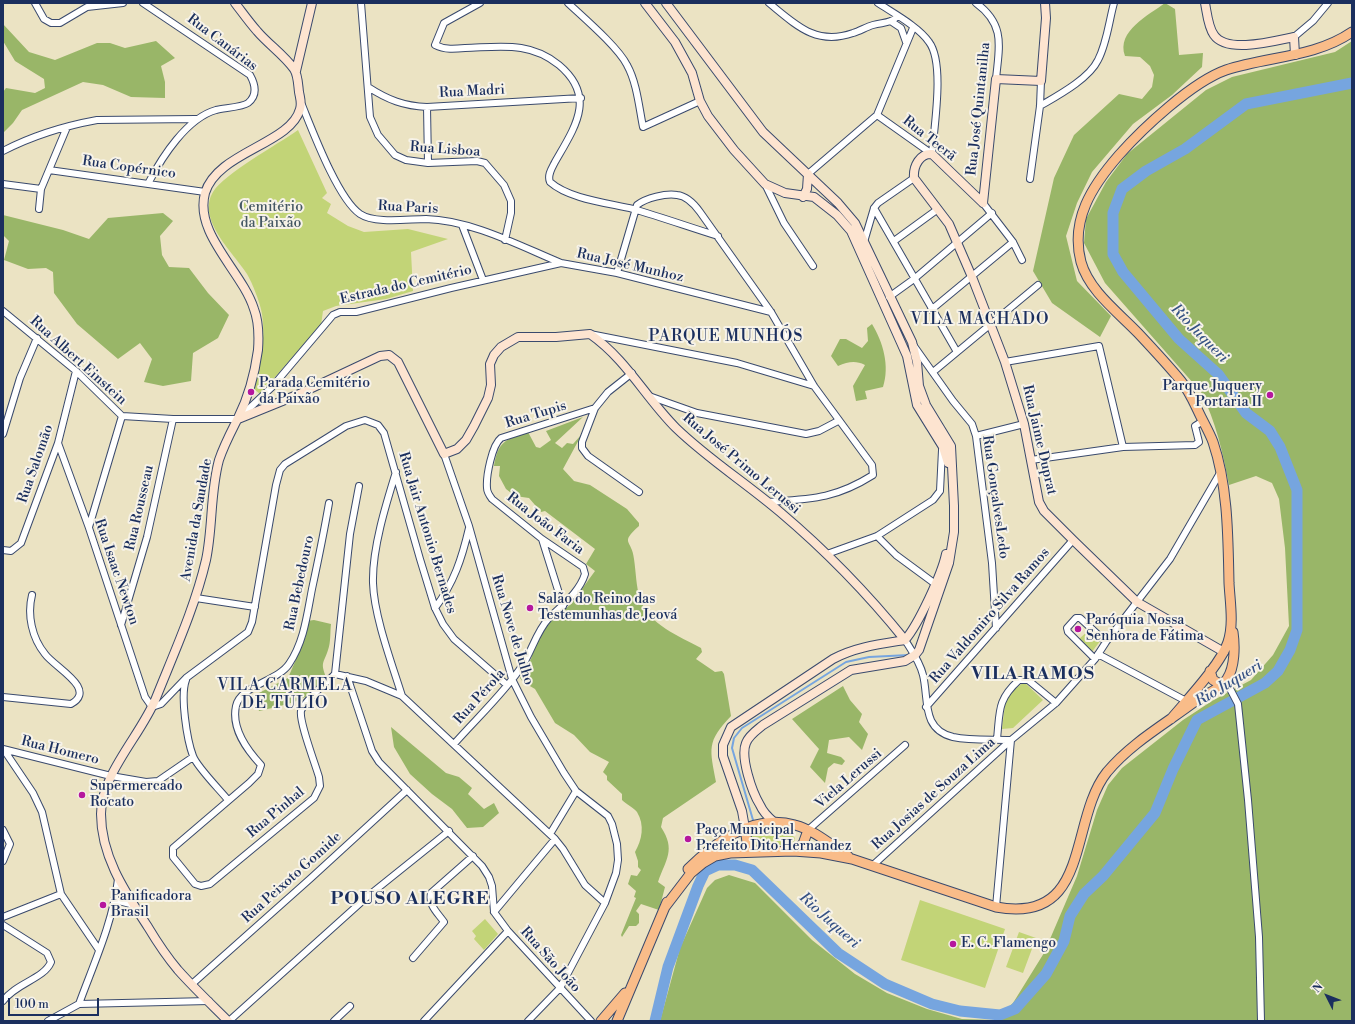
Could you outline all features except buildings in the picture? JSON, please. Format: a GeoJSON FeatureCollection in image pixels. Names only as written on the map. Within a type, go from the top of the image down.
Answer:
{"type":"FeatureCollection","features":[{"type":"Feature","properties":{"kind":"main road"},"geometry":{"type":"LineString","coordinates":[[665,907],[692,873],[703,863],[715,856],[730,853],[793,851],[814,852],[852,859],[996,907],[1014,910],[1028,909],[1051,898],[1061,888],[1070,873],[1091,802],[1098,785],[1119,758],[1138,742],[1171,719],[1189,703],[1224,683],[1233,661],[1234,639],[1231,623],[1228,552],[1220,473],[1212,441],[1184,384],[1156,352],[1098,292],[1088,278],[1082,263],[1078,242],[1078,224],[1083,209],[1095,186],[1109,167],[1146,128],[1209,77],[1247,65],[1295,55],[1331,44],[1352,32]]}},
{"type":"Feature","properties":{"kind":"main road"},"geometry":{"type":"LineString","coordinates":[[1189,703],[1224,652],[1229,640],[1231,623]]}},
{"type":"Feature","properties":{"kind":"main road"},"geometry":{"type":"LineString","coordinates":[[1224,652],[1233,661]]}},
{"type":"Feature","properties":{"kind":"main road"},"geometry":{"type":"LineString","coordinates":[[1210,672],[1213,680],[1224,683]]}},
{"type":"Feature","properties":{"kind":"main road"},"geometry":{"type":"LineString","coordinates":[[617,1021],[675,886],[695,862],[719,843],[745,828],[774,822],[795,825],[808,830],[852,859]]}},
{"type":"Feature","properties":{"kind":"main road"},"geometry":{"type":"LineString","coordinates":[[745,828],[747,842],[755,852]]}},
{"type":"Feature","properties":{"kind":"main road"},"geometry":{"type":"LineString","coordinates":[[793,851],[803,844],[808,830]]}},
{"type":"Feature","properties":{"kind":"main road"},"geometry":{"type":"LineString","coordinates":[[601,1021],[620,1002],[637,973]]}},
{"type":"Feature","properties":{"kind":"street"},"geometry":{"type":"LineString","coordinates":[[35,3],[44,19],[51,23],[60,23],[87,7],[123,3]]}},
{"type":"Feature","properties":{"kind":"street","name":"Rua Canárias"},"geometry":{"type":"LineString","coordinates":[[143,3],[250,75],[254,83],[254,97],[247,104],[214,110],[196,119],[169,149],[149,182]]}},
{"type":"Feature","properties":{"kind":"street"},"geometry":{"type":"LineString","coordinates":[[235,3],[255,29],[296,71]]}},
{"type":"Feature","properties":{"kind":"street"},"geometry":{"type":"LineString","coordinates":[[302,105],[296,71],[312,3]]}},
{"type":"Feature","properties":{"kind":"street"},"geometry":{"type":"LineString","coordinates":[[361,6],[368,3]]}},
{"type":"Feature","properties":{"kind":"street"},"geometry":{"type":"LineString","coordinates":[[480,3],[444,23],[435,45],[450,49],[517,46],[537,51],[558,64],[566,71],[575,83],[581,98],[580,108],[576,121],[549,174],[550,182],[554,186],[571,194],[634,210],[718,236]]}},
{"type":"Feature","properties":{"kind":"street"},"geometry":{"type":"LineString","coordinates":[[568,3],[620,54],[628,65],[643,127],[700,101]]}},
{"type":"Feature","properties":{"kind":"street"},"geometry":{"type":"LineString","coordinates":[[645,3],[675,42],[692,73],[700,101],[716,129],[765,184],[784,224],[813,266]]}},
{"type":"Feature","properties":{"kind":"street"},"geometry":{"type":"LineString","coordinates":[[666,3],[763,132],[838,203],[855,223],[911,341],[919,386],[926,405],[946,444],[953,473],[954,506],[952,545],[949,564],[915,655],[905,661],[852,670],[763,726],[750,737],[744,749],[744,761],[759,804],[774,822]]}},
{"type":"Feature","properties":{"kind":"street"},"geometry":{"type":"LineString","coordinates":[[769,3],[801,29],[815,36],[832,38],[852,34],[874,25],[892,22],[898,16]]}},
{"type":"Feature","properties":{"kind":"street"},"geometry":{"type":"LineString","coordinates":[[864,242],[874,208],[884,197],[914,178],[916,164],[921,157],[927,154],[932,154],[938,72],[931,45],[898,16],[878,3]]}},
{"type":"Feature","properties":{"kind":"street","name":"Rua José Quintanilha"},"geometry":{"type":"LineString","coordinates":[[976,3],[990,15],[999,33],[996,79],[982,203]]}},
{"type":"Feature","properties":{"kind":"street"},"geometry":{"type":"LineString","coordinates":[[1030,179],[1040,106],[1046,18],[1045,3]]}},
{"type":"Feature","properties":{"kind":"street"},"geometry":{"type":"LineString","coordinates":[[1040,106],[1062,93],[1095,65],[1100,55],[1114,3]]}},
{"type":"Feature","properties":{"kind":"street"},"geometry":{"type":"LineString","coordinates":[[1205,3],[1212,31],[1221,42],[1228,45],[1239,45],[1294,37],[1313,21],[1328,3]]}},
{"type":"Feature","properties":{"kind":"street","name":"Rua Lisboa"},"geometry":{"type":"LineString","coordinates":[[361,6],[370,117],[378,135],[395,155],[406,160],[428,163],[477,161],[485,163],[504,185],[511,201],[511,213],[505,240]]}},
{"type":"Feature","properties":{"kind":"street"},"geometry":{"type":"LineString","coordinates":[[892,22],[902,28],[905,35],[906,44]]}},
{"type":"Feature","properties":{"kind":"street"},"geometry":{"type":"LineString","coordinates":[[803,196],[807,189],[808,174],[877,115],[913,28]]}},
{"type":"Feature","properties":{"kind":"street"},"geometry":{"type":"LineString","coordinates":[[1294,37],[1295,55]]}},
{"type":"Feature","properties":{"kind":"street"},"geometry":{"type":"LineString","coordinates":[[996,79],[1041,81]]}},
{"type":"Feature","properties":{"kind":"street","name":"Rua Madri"},"geometry":{"type":"LineString","coordinates":[[368,87],[398,103],[427,107],[581,98]]}},
{"type":"Feature","properties":{"kind":"street","name":"Avenida da Saudade"},"geometry":{"type":"LineString","coordinates":[[228,1021],[192,984],[163,950],[118,879],[105,844],[102,814],[103,801],[111,776],[135,738],[152,707],[196,598],[206,559],[214,484],[218,463],[227,437],[238,419],[252,376],[257,353],[259,332],[255,309],[234,270],[218,249],[207,227],[204,212],[206,192],[213,179],[226,166],[283,131],[298,115],[302,105]]}},
{"type":"Feature","properties":{"kind":"street","name":"Rua Paris"},"geometry":{"type":"LineString","coordinates":[[302,105],[344,197],[361,214],[371,218],[436,220],[462,225],[505,240],[561,263]]}},
{"type":"Feature","properties":{"kind":"street"},"geometry":{"type":"LineString","coordinates":[[427,107],[428,163]]}},
{"type":"Feature","properties":{"kind":"street","name":"Rua Teerã"},"geometry":{"type":"LineString","coordinates":[[877,115],[932,154],[982,203],[992,213],[1013,242],[1022,260]]}},
{"type":"Feature","properties":{"kind":"street"},"geometry":{"type":"LineString","coordinates":[[3,151],[31,138],[97,120],[196,119]]}},
{"type":"Feature","properties":{"kind":"street"},"geometry":{"type":"LineString","coordinates":[[39,209],[41,189],[67,127]]}},
{"type":"Feature","properties":{"kind":"street","name":"Rua Copérnico"},"geometry":{"type":"LineString","coordinates":[[49,170],[149,182],[206,192]]}},
{"type":"Feature","properties":{"kind":"street","name":"Rua Jaime Duprat"},"geometry":{"type":"LineString","coordinates":[[914,178],[949,224],[958,242],[991,325],[1005,362],[1024,424],[1039,502],[1044,511],[1138,602],[1224,652]]}},
{"type":"Feature","properties":{"kind":"street"},"geometry":{"type":"LineString","coordinates":[[3,184],[41,189]]}},
{"type":"Feature","properties":{"kind":"street"},"geometry":{"type":"LineString","coordinates":[[745,828],[742,811],[723,756],[723,745],[731,727],[833,659],[846,652],[874,644],[905,640],[911,633],[945,559],[949,536],[949,479],[946,444],[917,405],[906,352],[851,231],[837,215],[814,197],[785,193],[765,184]]}},
{"type":"Feature","properties":{"kind":"street"},"geometry":{"type":"LineString","coordinates":[[617,273],[634,210],[637,205],[645,200],[678,194],[696,206],[771,312],[814,386],[838,421],[872,465],[873,475],[852,488],[830,496],[768,502]]}},
{"type":"Feature","properties":{"kind":"street"},"geometry":{"type":"LineString","coordinates":[[874,208],[956,352]]}},
{"type":"Feature","properties":{"kind":"street"},"geometry":{"type":"LineString","coordinates":[[894,241],[938,208]]}},
{"type":"Feature","properties":{"kind":"street"},"geometry":{"type":"LineString","coordinates":[[890,297],[914,279],[992,213]]}},
{"type":"Feature","properties":{"kind":"street"},"geometry":{"type":"LineString","coordinates":[[462,225],[483,280]]}},
{"type":"Feature","properties":{"kind":"street"},"geometry":{"type":"LineString","coordinates":[[931,310],[1013,242]]}},
{"type":"Feature","properties":{"kind":"street","name":"Rua José Munhoz"},"geometry":{"type":"LineString","coordinates":[[483,280],[561,263],[617,273],[771,312]]}},
{"type":"Feature","properties":{"kind":"street","name":"Estrada do Cemitério"},"geometry":{"type":"LineString","coordinates":[[238,419],[272,387],[333,315],[340,312],[356,312],[483,280]]}},
{"type":"Feature","properties":{"kind":"street"},"geometry":{"type":"LineString","coordinates":[[933,372],[1038,285]]}},
{"type":"Feature","properties":{"kind":"street","name":"Rua Albert Einstein"},"geometry":{"type":"LineString","coordinates":[[3,311],[76,371],[122,416],[173,419],[238,419]]}},
{"type":"Feature","properties":{"kind":"street"},"geometry":{"type":"LineString","coordinates":[[899,337],[902,332],[911,341],[912,353],[906,352]]}},
{"type":"Feature","properties":{"kind":"street"},"geometry":{"type":"LineString","coordinates":[[238,419],[297,395],[380,356],[389,356],[398,362],[444,454],[457,449],[466,440],[488,398],[491,385],[490,364],[494,355],[501,347],[518,337],[556,337],[590,334],[737,363],[814,386]]}},
{"type":"Feature","properties":{"kind":"street","name":"Rua José Primo Lerussi"},"geometry":{"type":"LineString","coordinates":[[590,334],[618,356],[676,428],[696,446],[768,502],[827,554],[888,619],[915,655],[923,676],[926,707],[931,720],[939,730],[951,736],[965,739],[1011,740]]}},
{"type":"Feature","properties":{"kind":"street"},"geometry":{"type":"LineString","coordinates":[[3,434],[20,378],[37,338]]}},
{"type":"Feature","properties":{"kind":"street","name":"Rua GonçalvesLedo"},"geometry":{"type":"LineString","coordinates":[[911,341],[953,401],[972,424],[976,436],[992,563],[996,628]]}},
{"type":"Feature","properties":{"kind":"street"},"geometry":{"type":"LineString","coordinates":[[1005,362],[1099,346],[1123,447]]}},
{"type":"Feature","properties":{"kind":"street","name":"Rua Salomão"},"geometry":{"type":"LineString","coordinates":[[3,550],[11,551],[21,543],[58,443],[76,371]]}},
{"type":"Feature","properties":{"kind":"street"},"geometry":{"type":"LineString","coordinates":[[632,373],[616,384],[595,408],[582,442],[584,452],[639,492]]}},
{"type":"Feature","properties":{"kind":"street"},"geometry":{"type":"LineString","coordinates":[[649,396],[697,413],[806,434],[819,431],[838,421]]}},
{"type":"Feature","properties":{"kind":"street","name":"Rua Tupis"},"geometry":{"type":"LineString","coordinates":[[492,499],[487,488],[488,476],[497,441],[501,438],[595,408]]}},
{"type":"Feature","properties":{"kind":"street"},"geometry":{"type":"LineString","coordinates":[[89,528],[122,416]]}},
{"type":"Feature","properties":{"kind":"street","name":"Rua Rousseau"},"geometry":{"type":"LineString","coordinates":[[121,625],[146,537],[173,419]]}},
{"type":"Feature","properties":{"kind":"street","name":"Rua Jair Antonio Bernades"},"geometry":{"type":"LineString","coordinates":[[255,607],[280,470],[286,464],[346,426],[364,420],[378,425],[384,432],[435,608],[448,633],[507,685]]}},
{"type":"Feature","properties":{"kind":"street"},"geometry":{"type":"LineString","coordinates":[[1031,460],[1123,447],[1195,445],[1199,442],[1195,426],[1203,421]]}},
{"type":"Feature","properties":{"kind":"street"},"geometry":{"type":"LineString","coordinates":[[976,436],[1024,424]]}},
{"type":"Feature","properties":{"kind":"street","name":"Rua Isaac Newton"},"geometry":{"type":"LineString","coordinates":[[58,443],[89,528],[145,697],[152,707]]}},
{"type":"Feature","properties":{"kind":"street"},"geometry":{"type":"LineString","coordinates":[[827,554],[877,536],[937,496],[940,492],[946,444]]}},
{"type":"Feature","properties":{"kind":"street","name":"Rua Nove de Julho"},"geometry":{"type":"LineString","coordinates":[[444,454],[469,526],[512,679],[531,717],[576,791],[608,816],[617,844],[618,860],[616,873],[605,903],[560,988],[528,1021]]}},
{"type":"Feature","properties":{"kind":"street"},"geometry":{"type":"LineString","coordinates":[[396,472],[384,515],[373,583],[376,602],[402,696]]}},
{"type":"Feature","properties":{"kind":"street","name":"Rua Josias de Souza Lima"},"geometry":{"type":"LineString","coordinates":[[872,866],[1011,740],[1056,703],[1096,657],[1175,551],[1220,473]]}},
{"type":"Feature","properties":{"kind":"street"},"geometry":{"type":"LineString","coordinates":[[359,486],[350,534],[335,674],[366,681],[402,696],[552,836],[563,849],[585,885],[605,903]]}},
{"type":"Feature","properties":{"kind":"street","name":"Rua João Faria"},"geometry":{"type":"LineString","coordinates":[[492,499],[542,539],[583,567]]}},
{"type":"Feature","properties":{"kind":"street","name":"Rua Bebedouro"},"geometry":{"type":"LineString","coordinates":[[228,800],[258,774],[261,765],[244,746],[235,718],[236,706],[240,697],[288,666],[296,652],[303,632],[329,503]]}},
{"type":"Feature","properties":{"kind":"street"},"geometry":{"type":"LineString","coordinates":[[435,608],[448,592],[454,578],[469,526]]}},
{"type":"Feature","properties":{"kind":"street"},"geometry":{"type":"LineString","coordinates":[[877,536],[896,555],[934,583]]}},
{"type":"Feature","properties":{"kind":"street"},"geometry":{"type":"LineString","coordinates":[[542,539],[563,606]]}},
{"type":"Feature","properties":{"kind":"street","name":"Rua Valdomiro Silva Ramos"},"geometry":{"type":"LineString","coordinates":[[926,707],[1073,540]]}},
{"type":"Feature","properties":{"kind":"street","name":"Rua Pérola"},"geometry":{"type":"LineString","coordinates":[[454,744],[523,666],[540,630],[549,618],[563,606],[584,579],[585,571],[583,567]]}},
{"type":"Feature","properties":{"kind":"street"},"geometry":{"type":"LineString","coordinates":[[3,697],[71,704],[76,701],[80,695],[79,688],[75,680],[51,662],[31,627],[30,615],[32,595]]}},
{"type":"Feature","properties":{"kind":"street"},"geometry":{"type":"LineString","coordinates":[[152,707],[161,704],[186,678],[248,632],[255,607],[196,598]]}},
{"type":"Feature","properties":{"kind":"street"},"geometry":{"type":"LineString","coordinates":[[1106,642],[1080,618],[1076,618],[1067,628],[1068,632],[1096,657],[1189,703]]}},
{"type":"Feature","properties":{"kind":"street","name":"Rua Pinhal"},"geometry":{"type":"LineString","coordinates":[[228,800],[173,848],[173,857],[195,884],[201,886],[210,884],[314,798],[318,792],[320,786],[319,777],[302,721],[301,711],[305,704],[335,674]]}},
{"type":"Feature","properties":{"kind":"street"},"geometry":{"type":"LineString","coordinates":[[347,676],[372,751],[379,762],[473,856],[489,877],[494,912]]}},
{"type":"Feature","properties":{"kind":"street"},"geometry":{"type":"LineString","coordinates":[[186,678],[184,686],[184,708],[194,757],[228,800]]}},
{"type":"Feature","properties":{"kind":"street"},"geometry":{"type":"LineString","coordinates":[[997,739],[1001,701],[1005,694],[1019,680],[1028,680],[1056,703]]}},
{"type":"Feature","properties":{"kind":"street"},"geometry":{"type":"LineString","coordinates":[[1224,683],[1234,694],[1238,704],[1259,937],[1261,1021]]}},
{"type":"Feature","properties":{"kind":"street"},"geometry":{"type":"LineString","coordinates":[[996,907],[1011,740]]}},
{"type":"Feature","properties":{"kind":"street","name":"Viela Lerussi"},"geometry":{"type":"LineString","coordinates":[[808,830],[905,745]]}},
{"type":"Feature","properties":{"kind":"street"},"geometry":{"type":"LineString","coordinates":[[4,749],[33,793],[42,812],[61,894],[99,950]]}},
{"type":"Feature","properties":{"kind":"street","name":"Rua Homero"},"geometry":{"type":"LineString","coordinates":[[4,749],[111,776],[146,782],[158,781],[194,757]]}},
{"type":"Feature","properties":{"kind":"street","name":"Rua Peixoto Gomide"},"geometry":{"type":"LineString","coordinates":[[192,984],[407,790]]}},
{"type":"Feature","properties":{"kind":"street"},"geometry":{"type":"LineString","coordinates":[[494,912],[552,836],[576,791]]}},
{"type":"Feature","properties":{"kind":"street"},"geometry":{"type":"LineString","coordinates":[[3,830],[10,844],[3,861]]}},
{"type":"Feature","properties":{"kind":"street"},"geometry":{"type":"LineString","coordinates":[[228,1021],[368,896],[449,831]]}},
{"type":"Feature","properties":{"kind":"street"},"geometry":{"type":"LineString","coordinates":[[413,958],[444,922],[431,904],[431,893],[473,856]]}},
{"type":"Feature","properties":{"kind":"street"},"geometry":{"type":"LineString","coordinates":[[79,1004],[116,900],[118,879]]}},
{"type":"Feature","properties":{"kind":"street"},"geometry":{"type":"LineString","coordinates":[[3,917],[61,894]]}},
{"type":"Feature","properties":{"kind":"street"},"geometry":{"type":"LineString","coordinates":[[116,900],[134,905]]}},
{"type":"Feature","properties":{"kind":"street","name":"Rua São João"},"geometry":{"type":"LineString","coordinates":[[494,912],[508,931],[592,1021]]}},
{"type":"Feature","properties":{"kind":"street"},"geometry":{"type":"LineString","coordinates":[[3,925],[47,953],[51,962],[45,971],[15,988],[8,993],[3,1001]]}},
{"type":"Feature","properties":{"kind":"street"},"geometry":{"type":"LineString","coordinates":[[424,1021],[508,931]]}},
{"type":"Feature","properties":{"kind":"street"},"geometry":{"type":"LineString","coordinates":[[48,1021],[79,1004],[209,1001]]}},
{"type":"Feature","properties":{"kind":"street"},"geometry":{"type":"LineString","coordinates":[[334,1021],[350,1006]]}},
{"type":"Feature","properties":{"kind":"green space"},"geometry":{"type":"Polygon","coordinates":[[[1165,3],[1175,9],[1179,55],[1203,53],[1202,67],[1172,95],[1133,124],[1092,172],[1077,203],[1066,236],[1077,281],[1111,316],[1100,337],[1052,303],[1033,271],[1054,178],[1074,135],[1119,94],[1142,99],[1152,87],[1154,75],[1150,66],[1140,57],[1125,56],[1123,47],[1129,31],[1143,18],[1165,3]]]}},
{"type":"Feature","properties":{"kind":"green space"},"geometry":{"type":"Polygon","coordinates":[[[3,24],[29,52],[55,60],[97,43],[110,43],[125,48],[156,41],[175,58],[161,66],[165,82],[165,98],[131,97],[103,85],[83,82],[22,110],[13,123],[3,133],[3,92],[6,88],[35,93],[45,88],[44,79],[15,61],[3,41],[3,24]]]}},
{"type":"Feature","properties":{"kind":"green space"},"geometry":{"type":"Polygon","coordinates":[[[1352,41],[1352,1021],[660,1021],[680,948],[707,888],[715,880],[729,875],[755,883],[812,940],[855,974],[887,993],[927,1009],[962,1019],[994,1020],[1013,1003],[1044,953],[1077,876],[1097,810],[1108,785],[1122,768],[1183,720],[1212,701],[1251,680],[1273,655],[1289,626],[1285,548],[1279,499],[1272,483],[1256,476],[1229,485],[1218,438],[1211,415],[1201,392],[1105,283],[1084,243],[1086,219],[1106,182],[1127,154],[1206,90],[1232,77],[1335,52],[1352,41]]]}},
{"type":"Feature","properties":{"kind":"green space","name":"Cemitério da Paixão"},"geometry":{"type":"Polygon","coordinates":[[[298,130],[327,193],[322,198],[331,204],[327,213],[348,226],[364,232],[408,229],[448,239],[411,252],[413,291],[386,299],[336,306],[323,311],[321,325],[260,394],[254,389],[263,342],[261,310],[247,274],[226,247],[213,225],[209,214],[209,203],[213,192],[228,176],[298,130]]]}},
{"type":"Feature","properties":{"kind":"green space"},"geometry":{"type":"Polygon","coordinates":[[[163,213],[173,221],[160,236],[162,255],[169,267],[189,268],[208,293],[229,315],[218,338],[193,353],[191,381],[163,386],[144,382],[152,359],[140,343],[118,359],[77,324],[54,293],[53,272],[46,268],[28,269],[4,260],[9,241],[3,235],[3,215],[63,230],[89,239],[108,218],[163,213]]]}},
{"type":"Feature","properties":{"kind":"green space"},"geometry":{"type":"Polygon","coordinates":[[[872,324],[879,338],[884,354],[886,371],[885,379],[883,387],[865,391],[867,399],[856,401],[853,386],[865,365],[858,362],[852,362],[838,366],[831,356],[840,339],[846,339],[862,348],[868,341],[867,328],[872,324]]]}},
{"type":"Feature","properties":{"kind":"green space"},"geometry":{"type":"Polygon","coordinates":[[[583,417],[555,443],[562,448],[567,443],[573,444],[582,434],[563,469],[574,481],[590,485],[627,509],[639,523],[639,526],[628,539],[628,542],[633,553],[640,599],[644,608],[657,623],[701,648],[702,652],[696,659],[715,672],[722,671],[724,674],[731,716],[717,733],[712,746],[712,761],[716,782],[663,818],[661,827],[666,835],[669,848],[658,882],[665,887],[659,910],[641,904],[636,911],[639,914],[639,923],[636,926],[629,926],[622,937],[621,935],[636,898],[634,897],[636,891],[628,884],[631,875],[637,876],[641,870],[638,867],[635,852],[642,832],[641,822],[636,810],[622,800],[622,794],[607,780],[607,776],[603,772],[609,762],[590,752],[574,735],[555,723],[535,689],[523,682],[520,678],[531,659],[536,641],[551,621],[571,604],[595,571],[586,564],[595,549],[545,511],[541,512],[529,498],[515,496],[506,489],[499,476],[500,466],[494,466],[500,447],[508,440],[528,432],[536,447],[540,448],[551,440],[546,431],[583,417]]]}},
{"type":"Feature","properties":{"kind":"green space"},"geometry":{"type":"Polygon","coordinates":[[[314,620],[331,624],[330,644],[323,663],[326,677],[314,692],[306,697],[288,704],[259,711],[255,695],[288,678],[306,636],[307,621],[314,620]]]}},
{"type":"Feature","properties":{"kind":"green space"},"geometry":{"type":"Polygon","coordinates":[[[1090,629],[1101,640],[1091,653],[1078,640],[1090,629]]]}},
{"type":"Feature","properties":{"kind":"green space"},"geometry":{"type":"Polygon","coordinates":[[[1024,682],[1043,700],[1013,728],[1002,729],[1006,696],[1024,682]]]}},
{"type":"Feature","properties":{"kind":"green space"},"geometry":{"type":"Polygon","coordinates":[[[843,686],[850,700],[862,714],[859,722],[868,734],[862,750],[849,737],[829,740],[827,753],[841,757],[845,761],[842,765],[834,763],[828,768],[825,783],[810,767],[819,749],[792,719],[843,686]]]}},
{"type":"Feature","properties":{"kind":"green space"},"geometry":{"type":"Polygon","coordinates":[[[391,727],[446,773],[459,777],[472,788],[468,794],[484,809],[494,803],[499,813],[483,827],[467,828],[452,809],[432,794],[410,774],[394,747],[391,727]]]}},
{"type":"Feature","properties":{"kind":"green space"},"geometry":{"type":"Polygon","coordinates":[[[771,830],[792,835],[795,838],[794,844],[753,847],[750,837],[754,833],[771,830]]]}},
{"type":"Feature","properties":{"kind":"green space","name":"E. C. Flamengo"},"geometry":{"type":"Polygon","coordinates":[[[920,900],[1005,929],[985,988],[901,960],[920,900]]]}},
{"type":"Feature","properties":{"kind":"green space"},"geometry":{"type":"Polygon","coordinates":[[[485,919],[498,934],[484,950],[474,939],[476,936],[472,931],[485,919]]]}},
{"type":"Feature","properties":{"kind":"green space"},"geometry":{"type":"Polygon","coordinates":[[[1019,932],[1036,938],[1023,973],[1006,967],[1019,932]]]}},
{"type":"Feature","properties":{"kind":"waterway","name":"Rio Juqueri"},"geometry":{"type":"LineString","coordinates":[[655,1021],[668,967],[698,886],[705,871],[718,865],[735,865],[752,870],[838,953],[885,984],[932,1004],[960,1011],[1000,1015],[1015,1009],[1046,974],[1064,941],[1070,916],[1084,894],[1103,876],[1155,813],[1173,769],[1197,720],[1265,683],[1278,671],[1290,650],[1297,630],[1297,490],[1280,447],[1270,431],[1246,413],[1218,374],[1179,339],[1123,272],[1113,254],[1113,213],[1122,189],[1146,171],[1185,149],[1246,104],[1352,83]]}},
{"type":"Feature","properties":{"kind":"waterway"},"geometry":{"type":"LineString","coordinates":[[753,820],[732,748],[734,738],[742,728],[846,662],[869,657],[909,655]]}},
{"type":"Feature","properties":{"kind":"place","name":"Parada Cemitério da Paixão"},"geometry":{"type":"Point","coordinates":[251,392]}},
{"type":"Feature","properties":{"kind":"place","name":"Parque Juquery Portaria II"},"geometry":{"type":"Point","coordinates":[1270,395]}},
{"type":"Feature","properties":{"kind":"place","name":"Salão do Reino das Testemunhas de Jeová"},"geometry":{"type":"Point","coordinates":[530,608]}},
{"type":"Feature","properties":{"kind":"place","name":"Paróquia Nossa Senhora de Fátima"},"geometry":{"type":"Point","coordinates":[1078,629]}},
{"type":"Feature","properties":{"kind":"place","name":"Supermercado Rocato"},"geometry":{"type":"Point","coordinates":[82,795]}},
{"type":"Feature","properties":{"kind":"place","name":"Paço Municipal Prefeito Dito Hernandez"},"geometry":{"type":"Point","coordinates":[688,839]}},
{"type":"Feature","properties":{"kind":"place","name":"Panificadora Brasil"},"geometry":{"type":"Point","coordinates":[103,905]}},
{"type":"Feature","properties":{"kind":"place","name":"E. C. Flamengo"},"geometry":{"type":"Point","coordinates":[953,944]}},
{"type":"Feature","properties":{"kind":"district","name":"VILA MACHADO"},"geometry":{"type":"Point","coordinates":[980,320]}},
{"type":"Feature","properties":{"kind":"district","name":"PARQUE MUNHÓS"},"geometry":{"type":"Point","coordinates":[726,337]}},
{"type":"Feature","properties":{"kind":"district","name":"VILA RAMOS"},"geometry":{"type":"Point","coordinates":[1033,675]}},
{"type":"Feature","properties":{"kind":"district","name":"VILA CARMELA DE TÚLIO"},"geometry":{"type":"Point","coordinates":[285,695]}},
{"type":"Feature","properties":{"kind":"district","name":"POUSO ALEGRE"},"geometry":{"type":"Point","coordinates":[410,900]}}]}
